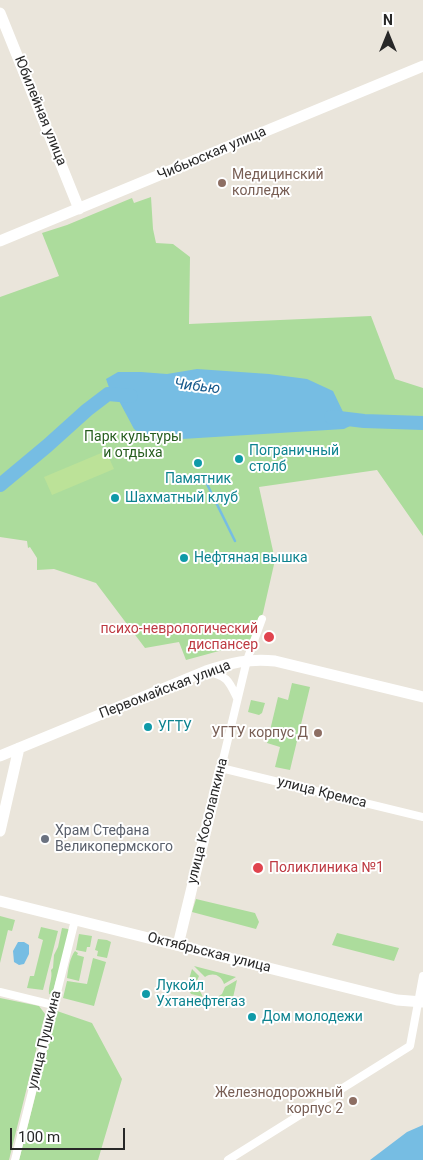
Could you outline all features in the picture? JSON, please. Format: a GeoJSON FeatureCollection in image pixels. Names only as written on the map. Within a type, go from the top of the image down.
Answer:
{"type":"FeatureCollection","features":[{"type":"Feature","properties":{"kind":"street","name":"Юбилейная улица"},"geometry":{"type":"LineString","coordinates":[[0,13],[79,209]]}},
{"type":"Feature","properties":{"kind":"street","name":"Чибьюская улица"},"geometry":{"type":"LineString","coordinates":[[0,241],[423,66]]}},
{"type":"Feature","properties":{"kind":"street","name":"улица Косолапкина"},"geometry":{"type":"LineString","coordinates":[[178,945],[237,698],[247,660],[262,619]]}},
{"type":"Feature","properties":{"kind":"street","name":"Первомайская улица"},"geometry":{"type":"LineString","coordinates":[[0,756],[206,671],[229,663],[247,660],[275,661],[423,697]]}},
{"type":"Feature","properties":{"kind":"street"},"geometry":{"type":"LineString","coordinates":[[206,671],[220,674],[229,681],[237,698]]}},
{"type":"Feature","properties":{"kind":"street"},"geometry":{"type":"LineString","coordinates":[[0,831],[19,748]]}},
{"type":"Feature","properties":{"kind":"street","name":"улица Кремса"},"geometry":{"type":"LineString","coordinates":[[221,768],[423,817]]}},
{"type":"Feature","properties":{"kind":"street","name":"Октябрьская улица"},"geometry":{"type":"LineString","coordinates":[[0,901],[397,1000],[420,1002]]}},
{"type":"Feature","properties":{"kind":"street","name":"улица Пушкина"},"geometry":{"type":"LineString","coordinates":[[15,1160],[75,920]]}},
{"type":"Feature","properties":{"kind":"street"},"geometry":{"type":"LineString","coordinates":[[228,1160],[410,1046],[420,1002],[423,976]]}},
{"type":"Feature","properties":{"kind":"street"},"geometry":{"type":"LineString","coordinates":[[0,992],[53,1005]]}},
{"type":"Feature","properties":{"kind":"green space","name":"Парк культуры и отдыха"},"geometry":{"type":"Polygon","coordinates":[[[151,197],[156,243],[173,244],[190,257],[189,324],[371,316],[395,379],[423,388],[423,536],[377,470],[259,487],[275,560],[263,613],[251,640],[241,645],[186,660],[179,642],[145,648],[96,583],[54,569],[37,570],[37,558],[30,547],[28,548],[27,541],[0,537],[0,297],[59,276],[42,233],[67,225],[132,198],[134,203],[151,197]]]}},
{"type":"Feature","properties":{"kind":"green space"},"geometry":{"type":"Polygon","coordinates":[[[106,451],[114,469],[52,495],[44,477],[106,451]]]}},
{"type":"Feature","properties":{"kind":"green space"},"geometry":{"type":"Polygon","coordinates":[[[292,683],[310,687],[290,770],[275,767],[280,747],[267,743],[278,697],[288,700],[292,683]]]}},
{"type":"Feature","properties":{"kind":"green space"},"geometry":{"type":"Polygon","coordinates":[[[251,700],[265,703],[262,713],[259,715],[248,712],[251,700]]]}},
{"type":"Feature","properties":{"kind":"green space"},"geometry":{"type":"Polygon","coordinates":[[[196,899],[255,913],[259,922],[256,929],[192,912],[196,899]]]}},
{"type":"Feature","properties":{"kind":"green space"},"geometry":{"type":"Polygon","coordinates":[[[0,916],[15,920],[12,931],[8,930],[0,963],[0,916]]]}},
{"type":"Feature","properties":{"kind":"green space"},"geometry":{"type":"Polygon","coordinates":[[[41,927],[58,931],[43,990],[27,988],[30,976],[34,976],[43,940],[38,938],[41,927]]]}},
{"type":"Feature","properties":{"kind":"green space"},"geometry":{"type":"Polygon","coordinates":[[[62,928],[70,931],[52,995],[49,994],[51,970],[62,928]]]}},
{"type":"Feature","properties":{"kind":"green space"},"geometry":{"type":"Polygon","coordinates":[[[337,933],[399,948],[394,961],[332,945],[337,933]]]}},
{"type":"Feature","properties":{"kind":"green space"},"geometry":{"type":"Polygon","coordinates":[[[79,934],[92,936],[90,947],[87,947],[86,952],[76,950],[79,934]]]}},
{"type":"Feature","properties":{"kind":"green space"},"geometry":{"type":"Polygon","coordinates":[[[98,939],[111,942],[107,958],[97,956],[98,951],[95,950],[98,939]]]}},
{"type":"Feature","properties":{"kind":"green space"},"geometry":{"type":"Polygon","coordinates":[[[75,951],[78,953],[77,955],[84,957],[79,981],[67,978],[75,951]]]}},
{"type":"Feature","properties":{"kind":"green space"},"geometry":{"type":"Polygon","coordinates":[[[93,958],[106,962],[94,1006],[63,998],[67,981],[87,984],[93,958]]]}},
{"type":"Feature","properties":{"kind":"green space"},"geometry":{"type":"Polygon","coordinates":[[[194,966],[236,977],[224,984],[221,978],[216,975],[205,977],[194,966]]]}},
{"type":"Feature","properties":{"kind":"green space"},"geometry":{"type":"Polygon","coordinates":[[[192,969],[199,976],[195,985],[203,997],[191,994],[187,986],[192,969]]]}},
{"type":"Feature","properties":{"kind":"green space"},"geometry":{"type":"Polygon","coordinates":[[[237,980],[232,1002],[214,999],[222,994],[225,987],[237,980]]]}},
{"type":"Feature","properties":{"kind":"green space"},"geometry":{"type":"Polygon","coordinates":[[[0,998],[39,1006],[45,1014],[9,1160],[0,1160],[0,998]]]}},
{"type":"Feature","properties":{"kind":"green space"},"geometry":{"type":"Polygon","coordinates":[[[57,1011],[92,1023],[122,1079],[98,1160],[19,1160],[57,1011]]]}},
{"type":"Feature","properties":{"kind":"water"},"geometry":{"type":"Polygon","coordinates":[[[197,369],[269,374],[307,379],[333,391],[344,414],[348,414],[350,426],[344,429],[166,440],[146,438],[134,429],[118,399],[113,399],[106,379],[118,372],[167,374],[197,369]]]}},
{"type":"Feature","properties":{"kind":"water"},"geometry":{"type":"Polygon","coordinates":[[[18,942],[24,942],[29,945],[29,954],[24,964],[19,965],[14,962],[13,951],[18,942]]]}},
{"type":"Feature","properties":{"kind":"water"},"geometry":{"type":"Polygon","coordinates":[[[423,1125],[423,1160],[370,1160],[407,1132],[423,1125]]]}},
{"type":"Feature","properties":{"kind":"waterway","name":"Чибью"},"geometry":{"type":"LineString","coordinates":[[0,485],[108,394],[131,396]]}},
{"type":"Feature","properties":{"kind":"waterway","name":"Чибью"},"geometry":{"type":"LineString","coordinates":[[331,417],[364,421],[423,423]]}},
{"type":"Feature","properties":{"kind":"waterway"},"geometry":{"type":"LineString","coordinates":[[205,474],[205,480],[235,541]]}},
{"type":"Feature","properties":{"kind":"place","name":"Медицинский колледж"},"geometry":{"type":"Point","coordinates":[222,183]}},
{"type":"Feature","properties":{"kind":"place","name":"Пограничный столб"},"geometry":{"type":"Point","coordinates":[239,459]}},
{"type":"Feature","properties":{"kind":"place","name":"Памятник"},"geometry":{"type":"Point","coordinates":[198,463]}},
{"type":"Feature","properties":{"kind":"place","name":"Шахматный клуб"},"geometry":{"type":"Point","coordinates":[115,498]}},
{"type":"Feature","properties":{"kind":"place","name":"Нефтяная вышка"},"geometry":{"type":"Point","coordinates":[184,558]}},
{"type":"Feature","properties":{"kind":"place","name":"психо-неврологический диспансер"},"geometry":{"type":"Point","coordinates":[269,637]}},
{"type":"Feature","properties":{"kind":"place","name":"УГТУ"},"geometry":{"type":"Point","coordinates":[148,727]}},
{"type":"Feature","properties":{"kind":"place","name":"УГТУ корпус Д"},"geometry":{"type":"Point","coordinates":[318,733]}},
{"type":"Feature","properties":{"kind":"place","name":"Храм Стефана Великопермского"},"geometry":{"type":"Point","coordinates":[45,839]}},
{"type":"Feature","properties":{"kind":"place","name":"Поликлиника №1"},"geometry":{"type":"Point","coordinates":[258,868]}},
{"type":"Feature","properties":{"kind":"place","name":"Лукойл Ухтанефтегаз"},"geometry":{"type":"Point","coordinates":[146,994]}},
{"type":"Feature","properties":{"kind":"place","name":"Дом молодежи"},"geometry":{"type":"Point","coordinates":[252,1017]}},
{"type":"Feature","properties":{"kind":"place","name":"Железнодорожный корпус 2"},"geometry":{"type":"Point","coordinates":[353,1101]}}]}
